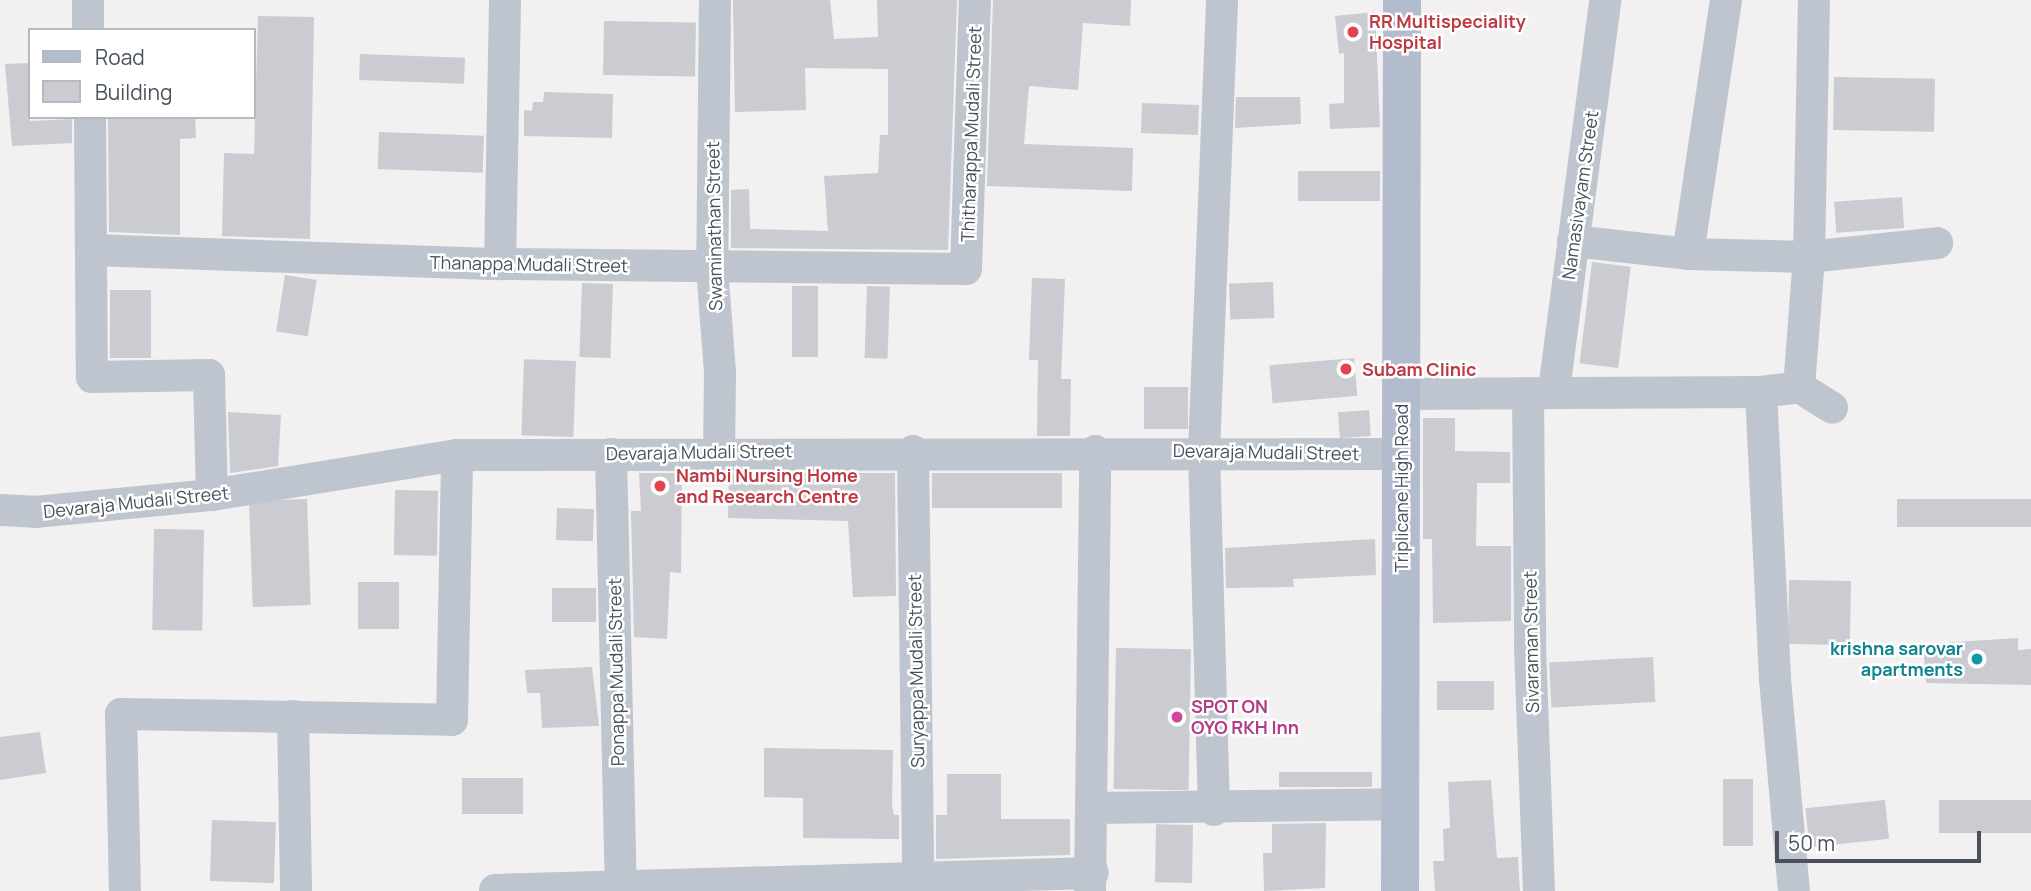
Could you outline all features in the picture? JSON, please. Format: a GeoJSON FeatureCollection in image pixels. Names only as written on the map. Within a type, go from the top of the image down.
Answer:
{"type":"FeatureCollection","features":[{"type":"Feature","properties":{"kind":"main road","name":"Triplicane High Road"},"geometry":{"type":"LineString","coordinates":[[1400,891],[1402,0]]}},
{"type":"Feature","properties":{"kind":"street"},"geometry":{"type":"LineString","coordinates":[[88,0],[88,28]]}},
{"type":"Feature","properties":{"kind":"street"},"geometry":{"type":"LineString","coordinates":[[500,264],[505,0]]}},
{"type":"Feature","properties":{"kind":"street","name":"Swaminathan Street"},"geometry":{"type":"LineString","coordinates":[[715,0],[712,268],[720,373],[719,451]]}},
{"type":"Feature","properties":{"kind":"street","name":"Thitharappa Mudali Street"},"geometry":{"type":"LineString","coordinates":[[966,269],[975,0]]}},
{"type":"Feature","properties":{"kind":"street"},"geometry":{"type":"LineString","coordinates":[[1214,810],[1204,451],[1222,0]]}},
{"type":"Feature","properties":{"kind":"street","name":"Namasivayam Street"},"geometry":{"type":"LineString","coordinates":[[1541,392],[1573,241],[1605,0]]}},
{"type":"Feature","properties":{"kind":"street"},"geometry":{"type":"LineString","coordinates":[[1688,254],[1726,0]]}},
{"type":"Feature","properties":{"kind":"street"},"geometry":{"type":"LineString","coordinates":[[1799,387],[1809,257],[1814,0]]}},
{"type":"Feature","properties":{"kind":"street"},"geometry":{"type":"LineString","coordinates":[[90,119],[92,377],[209,375],[212,495]]}},
{"type":"Feature","properties":{"kind":"street"},"geometry":{"type":"LineString","coordinates":[[1573,241],[1688,254],[1809,257],[1937,243]]}},
{"type":"Feature","properties":{"kind":"street","name":"Thanappa Mudali Street"},"geometry":{"type":"LineString","coordinates":[[92,250],[500,264],[966,269]]}},
{"type":"Feature","properties":{"kind":"street"},"geometry":{"type":"LineString","coordinates":[[1400,394],[1761,393],[1799,387],[1832,408]]}},
{"type":"Feature","properties":{"kind":"street","name":"Sivaraman Street"},"geometry":{"type":"LineString","coordinates":[[1539,891],[1530,646],[1541,392]]}},
{"type":"Feature","properties":{"kind":"street"},"geometry":{"type":"LineString","coordinates":[[1761,393],[1775,679],[1794,891]]}},
{"type":"Feature","properties":{"kind":"street","name":"Devaraja Mudali Street"},"geometry":{"type":"LineString","coordinates":[[0,510],[35,512],[212,495],[457,455],[719,451],[1204,451],[1402,454]]}},
{"type":"Feature","properties":{"kind":"street","name":"Suryappa Mudali Street"},"geometry":{"type":"LineString","coordinates":[[913,451],[919,884]]}},
{"type":"Feature","properties":{"kind":"street"},"geometry":{"type":"LineString","coordinates":[[495,890],[1091,882],[1095,451]]}},
{"type":"Feature","properties":{"kind":"street","name":"Ponappa Mudali Street"},"geometry":{"type":"LineString","coordinates":[[611,454],[621,890]]}},
{"type":"Feature","properties":{"kind":"street"},"geometry":{"type":"LineString","coordinates":[[125,891],[121,713],[452,720],[457,455]]}},
{"type":"Feature","properties":{"kind":"street"},"geometry":{"type":"LineString","coordinates":[[293,716],[296,891]]}},
{"type":"Feature","properties":{"kind":"street"},"geometry":{"type":"LineString","coordinates":[[1092,808],[1214,810],[1400,804]]}},
{"type":"Feature","properties":{"kind":"building"},"geometry":{"type":"Polygon","coordinates":[[[733,0],[830,0],[834,39],[878,37],[877,0],[957,0],[948,250],[731,248],[731,190],[749,189],[750,229],[828,231],[824,176],[878,173],[880,135],[888,135],[888,69],[805,68],[806,110],[735,112],[733,0]]]}},
{"type":"Feature","properties":{"kind":"building"},"geometry":{"type":"Polygon","coordinates":[[[993,0],[1131,0],[1130,26],[1083,23],[1078,90],[1029,86],[1024,144],[1133,148],[1132,191],[987,186],[993,0]]]}},
{"type":"Feature","properties":{"kind":"building"},"geometry":{"type":"Polygon","coordinates":[[[1375,12],[1380,127],[1330,129],[1329,104],[1344,103],[1344,53],[1339,54],[1335,16],[1375,12]]]}},
{"type":"Feature","properties":{"kind":"building"},"geometry":{"type":"Polygon","coordinates":[[[258,16],[314,17],[310,239],[222,236],[224,153],[254,154],[258,16]]]}},
{"type":"Feature","properties":{"kind":"building"},"geometry":{"type":"Polygon","coordinates":[[[604,21],[696,23],[695,77],[603,75],[604,21]]]}},
{"type":"Feature","properties":{"kind":"building"},"geometry":{"type":"Polygon","coordinates":[[[360,54],[465,58],[464,84],[359,80],[360,54]]]}},
{"type":"Feature","properties":{"kind":"building"},"geometry":{"type":"Polygon","coordinates":[[[28,63],[28,119],[72,119],[72,143],[12,146],[5,64],[28,63]]]}},
{"type":"Feature","properties":{"kind":"building"},"geometry":{"type":"Polygon","coordinates":[[[1834,77],[1935,79],[1934,132],[1833,130],[1834,77]]]}},
{"type":"Feature","properties":{"kind":"building"},"geometry":{"type":"Polygon","coordinates":[[[544,92],[613,94],[612,138],[524,136],[524,110],[532,111],[533,102],[543,102],[544,92]]]}},
{"type":"Feature","properties":{"kind":"building"},"geometry":{"type":"Polygon","coordinates":[[[1236,97],[1300,97],[1301,124],[1235,128],[1236,97]]]}},
{"type":"Feature","properties":{"kind":"building"},"geometry":{"type":"Polygon","coordinates":[[[1142,103],[1199,105],[1198,135],[1141,133],[1142,103]]]}},
{"type":"Feature","properties":{"kind":"building"},"geometry":{"type":"Polygon","coordinates":[[[108,119],[195,119],[196,138],[180,139],[180,235],[109,232],[108,119]]]}},
{"type":"Feature","properties":{"kind":"building"},"geometry":{"type":"Polygon","coordinates":[[[379,132],[484,136],[483,173],[378,169],[379,132]]]}},
{"type":"Feature","properties":{"kind":"building"},"geometry":{"type":"Polygon","coordinates":[[[1298,171],[1380,171],[1380,201],[1298,201],[1298,171]]]}},
{"type":"Feature","properties":{"kind":"building"},"geometry":{"type":"Polygon","coordinates":[[[1902,197],[1904,228],[1836,233],[1834,202],[1902,197]]]}},
{"type":"Feature","properties":{"kind":"building"},"geometry":{"type":"Polygon","coordinates":[[[1592,262],[1631,267],[1618,368],[1580,363],[1592,262]]]}},
{"type":"Feature","properties":{"kind":"building"},"geometry":{"type":"Polygon","coordinates":[[[285,275],[317,280],[308,336],[276,331],[285,275]]]}},
{"type":"Feature","properties":{"kind":"building"},"geometry":{"type":"Polygon","coordinates":[[[1032,278],[1065,279],[1061,379],[1071,379],[1070,436],[1037,436],[1038,360],[1029,360],[1032,278]]]}},
{"type":"Feature","properties":{"kind":"building"},"geometry":{"type":"Polygon","coordinates":[[[1273,282],[1274,318],[1230,320],[1229,284],[1273,282]]]}},
{"type":"Feature","properties":{"kind":"building"},"geometry":{"type":"Polygon","coordinates":[[[582,283],[613,284],[610,358],[579,357],[582,283]]]}},
{"type":"Feature","properties":{"kind":"building"},"geometry":{"type":"Polygon","coordinates":[[[792,286],[818,286],[818,357],[792,357],[792,286]]]}},
{"type":"Feature","properties":{"kind":"building"},"geometry":{"type":"Polygon","coordinates":[[[867,286],[890,287],[887,359],[864,358],[867,286]]]}},
{"type":"Feature","properties":{"kind":"building"},"geometry":{"type":"Polygon","coordinates":[[[110,290],[151,290],[151,358],[110,358],[110,290]]]}},
{"type":"Feature","properties":{"kind":"building"},"geometry":{"type":"Polygon","coordinates":[[[1354,358],[1357,396],[1273,403],[1269,365],[1354,358]]]}},
{"type":"Feature","properties":{"kind":"building"},"geometry":{"type":"Polygon","coordinates":[[[524,359],[576,361],[573,437],[521,435],[524,359]]]}},
{"type":"Feature","properties":{"kind":"building"},"geometry":{"type":"Polygon","coordinates":[[[1144,387],[1188,387],[1188,429],[1144,429],[1144,387]]]}},
{"type":"Feature","properties":{"kind":"building"},"geometry":{"type":"Polygon","coordinates":[[[1369,410],[1371,436],[1340,438],[1338,412],[1369,410]]]}},
{"type":"Feature","properties":{"kind":"building"},"geometry":{"type":"Polygon","coordinates":[[[228,412],[281,415],[278,466],[230,473],[228,412]]]}},
{"type":"Feature","properties":{"kind":"building"},"geometry":{"type":"Polygon","coordinates":[[[1423,418],[1455,418],[1455,451],[1510,452],[1510,483],[1477,483],[1476,546],[1511,546],[1511,621],[1433,623],[1432,539],[1423,539],[1423,418]]]}},
{"type":"Feature","properties":{"kind":"building"},"geometry":{"type":"Polygon","coordinates":[[[639,473],[682,473],[681,573],[670,572],[667,639],[634,637],[631,511],[641,511],[639,473]]]}},
{"type":"Feature","properties":{"kind":"building"},"geometry":{"type":"Polygon","coordinates":[[[729,473],[895,473],[896,596],[853,597],[848,521],[728,518],[729,473]]]}},
{"type":"Feature","properties":{"kind":"building"},"geometry":{"type":"Polygon","coordinates":[[[932,473],[1062,473],[1062,508],[932,508],[932,473]]]}},
{"type":"Feature","properties":{"kind":"building"},"geometry":{"type":"Polygon","coordinates":[[[395,490],[438,491],[437,556],[394,555],[395,490]]]}},
{"type":"Feature","properties":{"kind":"building"},"geometry":{"type":"Polygon","coordinates":[[[307,499],[311,605],[253,607],[249,501],[307,499]]]}},
{"type":"Feature","properties":{"kind":"building"},"geometry":{"type":"Polygon","coordinates":[[[1897,499],[2031,499],[2031,527],[1897,527],[1897,499]]]}},
{"type":"Feature","properties":{"kind":"building"},"geometry":{"type":"Polygon","coordinates":[[[557,508],[594,509],[593,541],[556,540],[557,508]]]}},
{"type":"Feature","properties":{"kind":"building"},"geometry":{"type":"Polygon","coordinates":[[[154,529],[204,530],[202,631],[152,630],[154,529]]]}},
{"type":"Feature","properties":{"kind":"building"},"geometry":{"type":"Polygon","coordinates":[[[1375,539],[1376,575],[1293,579],[1294,587],[1226,588],[1225,548],[1375,539]]]}},
{"type":"Feature","properties":{"kind":"building"},"geometry":{"type":"Polygon","coordinates":[[[1789,580],[1851,581],[1850,645],[1788,644],[1789,580]]]}},
{"type":"Feature","properties":{"kind":"building"},"geometry":{"type":"Polygon","coordinates":[[[358,582],[399,582],[399,629],[358,629],[358,582]]]}},
{"type":"Feature","properties":{"kind":"building"},"geometry":{"type":"Polygon","coordinates":[[[552,588],[596,588],[596,622],[552,622],[552,588]]]}},
{"type":"Feature","properties":{"kind":"building","name":"krishna sarovar apartments"},"geometry":{"type":"Polygon","coordinates":[[[2018,638],[2018,650],[2031,649],[2031,685],[1926,683],[1923,644],[2018,638]]]}},
{"type":"Feature","properties":{"kind":"building"},"geometry":{"type":"Polygon","coordinates":[[[1116,648],[1191,649],[1189,790],[1114,789],[1116,648]]]}},
{"type":"Feature","properties":{"kind":"building"},"geometry":{"type":"Polygon","coordinates":[[[1653,657],[1655,702],[1551,707],[1549,662],[1653,657]]]}},
{"type":"Feature","properties":{"kind":"building"},"geometry":{"type":"Polygon","coordinates":[[[592,667],[599,726],[542,728],[540,693],[527,693],[525,670],[592,667]]]}},
{"type":"Feature","properties":{"kind":"building"},"geometry":{"type":"Polygon","coordinates":[[[1437,681],[1494,681],[1494,710],[1437,710],[1437,681]]]}},
{"type":"Feature","properties":{"kind":"building"},"geometry":{"type":"Polygon","coordinates":[[[40,732],[46,773],[0,780],[0,737],[40,732]]]}},
{"type":"Feature","properties":{"kind":"building"},"geometry":{"type":"Polygon","coordinates":[[[764,748],[893,750],[892,805],[894,815],[899,815],[899,839],[803,838],[803,798],[764,797],[764,748]]]}},
{"type":"Feature","properties":{"kind":"building"},"geometry":{"type":"Polygon","coordinates":[[[1279,772],[1372,772],[1372,787],[1279,787],[1279,772]]]}},
{"type":"Feature","properties":{"kind":"building"},"geometry":{"type":"Polygon","coordinates":[[[947,774],[1001,774],[1001,819],[1070,819],[1070,855],[936,859],[936,815],[947,815],[947,774]]]}},
{"type":"Feature","properties":{"kind":"building"},"geometry":{"type":"Polygon","coordinates":[[[462,778],[523,778],[523,814],[462,814],[462,778]]]}},
{"type":"Feature","properties":{"kind":"building"},"geometry":{"type":"Polygon","coordinates":[[[1723,779],[1753,779],[1753,846],[1723,846],[1723,779]]]}},
{"type":"Feature","properties":{"kind":"building"},"geometry":{"type":"Polygon","coordinates":[[[1491,780],[1497,858],[1518,857],[1520,891],[1435,891],[1433,861],[1444,861],[1443,829],[1450,828],[1448,782],[1491,780]]]}},
{"type":"Feature","properties":{"kind":"building"},"geometry":{"type":"Polygon","coordinates":[[[1885,800],[1889,839],[1810,847],[1805,808],[1885,800]]]}},
{"type":"Feature","properties":{"kind":"building"},"geometry":{"type":"Polygon","coordinates":[[[1939,800],[2031,800],[2031,833],[1939,833],[1939,800]]]}},
{"type":"Feature","properties":{"kind":"building"},"geometry":{"type":"Polygon","coordinates":[[[212,820],[276,822],[274,883],[210,881],[212,820]]]}},
{"type":"Feature","properties":{"kind":"building"},"geometry":{"type":"Polygon","coordinates":[[[1326,823],[1325,888],[1264,891],[1263,853],[1272,853],[1272,824],[1326,823]]]}},
{"type":"Feature","properties":{"kind":"building"},"geometry":{"type":"Polygon","coordinates":[[[1156,824],[1193,825],[1192,883],[1155,882],[1156,824]]]}},
{"type":"Feature","properties":{"kind":"place","name":"RR Multispeciality Hospital"},"geometry":{"type":"Point","coordinates":[1353,32]}},
{"type":"Feature","properties":{"kind":"place","name":"Subam Clinic"},"geometry":{"type":"Point","coordinates":[1346,369]}},
{"type":"Feature","properties":{"kind":"place","name":"Nambi Nursing Home and Research Centre"},"geometry":{"type":"Point","coordinates":[660,486]}},
{"type":"Feature","properties":{"kind":"place","name":"krishna sarovar apartments"},"geometry":{"type":"Point","coordinates":[1977,659]}},
{"type":"Feature","properties":{"kind":"place","name":"SPOT ON OYO RKH Inn"},"geometry":{"type":"Point","coordinates":[1177,717]}}]}
